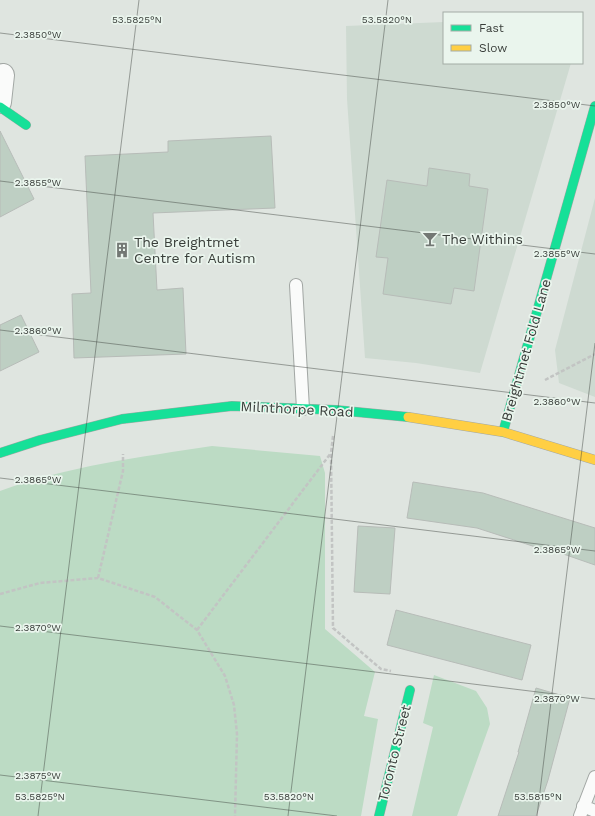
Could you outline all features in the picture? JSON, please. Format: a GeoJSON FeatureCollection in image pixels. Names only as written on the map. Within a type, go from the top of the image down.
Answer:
{"type":"FeatureCollection","features":[{"type":"Feature","properties":{"kind":"street"},"geometry":{"type":"LineString","coordinates":[[0,102],[3,75]]}},
{"type":"Feature","properties":{"kind":"street","name":"Breightmet Fold Lane"},"geometry":{"type":"LineString","coordinates":[[503,432],[595,106]]}},
{"type":"Feature","properties":{"kind":"street"},"geometry":{"type":"LineString","coordinates":[[0,107],[26,125]]}},
{"type":"Feature","properties":{"kind":"street","name":"Milnthorpe Road"},"geometry":{"type":"LineString","coordinates":[[0,454],[40,440],[122,419],[232,406],[336,410],[426,419],[503,432],[595,460]]}},
{"type":"Feature","properties":{"kind":"street","name":"Toronto Street"},"geometry":{"type":"LineString","coordinates":[[379,816],[410,690]]}},
{"type":"Feature","properties":{"kind":"lane"},"geometry":{"type":"LineString","coordinates":[[296,285],[303,408]]}},
{"type":"Feature","properties":{"kind":"lane"},"geometry":{"type":"LineString","coordinates":[[595,777],[582,811],[595,810]]}},
{"type":"Feature","properties":{"kind":"path"},"geometry":{"type":"LineString","coordinates":[[516,388],[537,385],[595,354]]}},
{"type":"Feature","properties":{"kind":"path"},"geometry":{"type":"LineString","coordinates":[[197,630],[331,453],[333,628],[381,669],[413,676],[410,690]]}},
{"type":"Feature","properties":{"kind":"path"},"geometry":{"type":"LineString","coordinates":[[98,578],[123,471],[123,454]]}},
{"type":"Feature","properties":{"kind":"path"},"geometry":{"type":"LineString","coordinates":[[0,594],[40,583],[98,578],[154,597],[197,630],[225,676],[234,705],[237,734],[235,816]]}},
{"type":"Feature","properties":{"kind":"shaded area"},"geometry":{"type":"Polygon","coordinates":[[[443,22],[443,64],[571,64],[480,373],[416,363],[365,358],[347,99],[346,26],[443,22]]]}},
{"type":"Feature","properties":{"kind":"shaded area"},"geometry":{"type":"Polygon","coordinates":[[[595,198],[595,397],[559,383],[555,350],[595,198]]]}},
{"type":"Feature","properties":{"kind":"green space"},"geometry":{"type":"Polygon","coordinates":[[[212,446],[320,456],[325,473],[325,629],[375,672],[364,716],[378,719],[361,816],[0,816],[0,491],[52,475],[105,463],[212,446]]]}},
{"type":"Feature","properties":{"kind":"green space"},"geometry":{"type":"Polygon","coordinates":[[[434,675],[476,691],[487,708],[490,724],[457,816],[412,816],[433,727],[423,723],[434,675]]]}},
{"type":"Feature","properties":{"kind":"building"},"geometry":{"type":"Polygon","coordinates":[[[0,131],[34,199],[0,217],[0,131]]]}},
{"type":"Feature","properties":{"kind":"building","name":"The Breightmet Centre for Autism"},"geometry":{"type":"Polygon","coordinates":[[[271,136],[275,208],[153,213],[157,290],[183,288],[186,354],[74,358],[72,294],[91,293],[85,156],[168,152],[168,141],[271,136]]]}},
{"type":"Feature","properties":{"kind":"building","name":"The Withins"},"geometry":{"type":"Polygon","coordinates":[[[429,168],[470,174],[469,186],[488,189],[474,291],[454,288],[451,304],[383,294],[388,258],[376,257],[387,180],[427,186],[429,168]]]}},
{"type":"Feature","properties":{"kind":"building"},"geometry":{"type":"Polygon","coordinates":[[[21,315],[39,352],[0,371],[0,325],[21,315]]]}},
{"type":"Feature","properties":{"kind":"building"},"geometry":{"type":"Polygon","coordinates":[[[413,482],[483,493],[595,528],[595,565],[549,549],[548,551],[477,528],[407,518],[413,482]]]}},
{"type":"Feature","properties":{"kind":"building"},"geometry":{"type":"Polygon","coordinates":[[[358,526],[395,528],[390,594],[354,592],[358,526]]]}},
{"type":"Feature","properties":{"kind":"building"},"geometry":{"type":"Polygon","coordinates":[[[396,610],[531,645],[522,680],[387,645],[396,610]]]}},
{"type":"Feature","properties":{"kind":"building"},"geometry":{"type":"Polygon","coordinates":[[[536,688],[570,698],[548,780],[536,816],[498,816],[519,752],[536,688]]]}},
{"type":"Feature","properties":{"kind":"traffic: fast"},"geometry":{"type":"LineString","coordinates":[[503,432],[595,106]]}},
{"type":"Feature","properties":{"kind":"traffic: fast"},"geometry":{"type":"LineString","coordinates":[[0,107],[26,125]]}},
{"type":"Feature","properties":{"kind":"traffic: fast"},"geometry":{"type":"LineString","coordinates":[[0,453],[40,440],[122,419],[232,406],[336,410],[408,417]]}},
{"type":"Feature","properties":{"kind":"traffic: fast"},"geometry":{"type":"LineString","coordinates":[[379,816],[410,690]]}},
{"type":"Feature","properties":{"kind":"traffic: slow"},"geometry":{"type":"LineString","coordinates":[[408,417],[503,432],[595,460]]}},
{"type":"Feature","properties":{"kind":"place","name":"The Withins"},"geometry":{"type":"Point","coordinates":[430,239]}},
{"type":"Feature","properties":{"kind":"place","name":"The Breightmet Centre for Autism"},"geometry":{"type":"Point","coordinates":[122,250]}}]}
